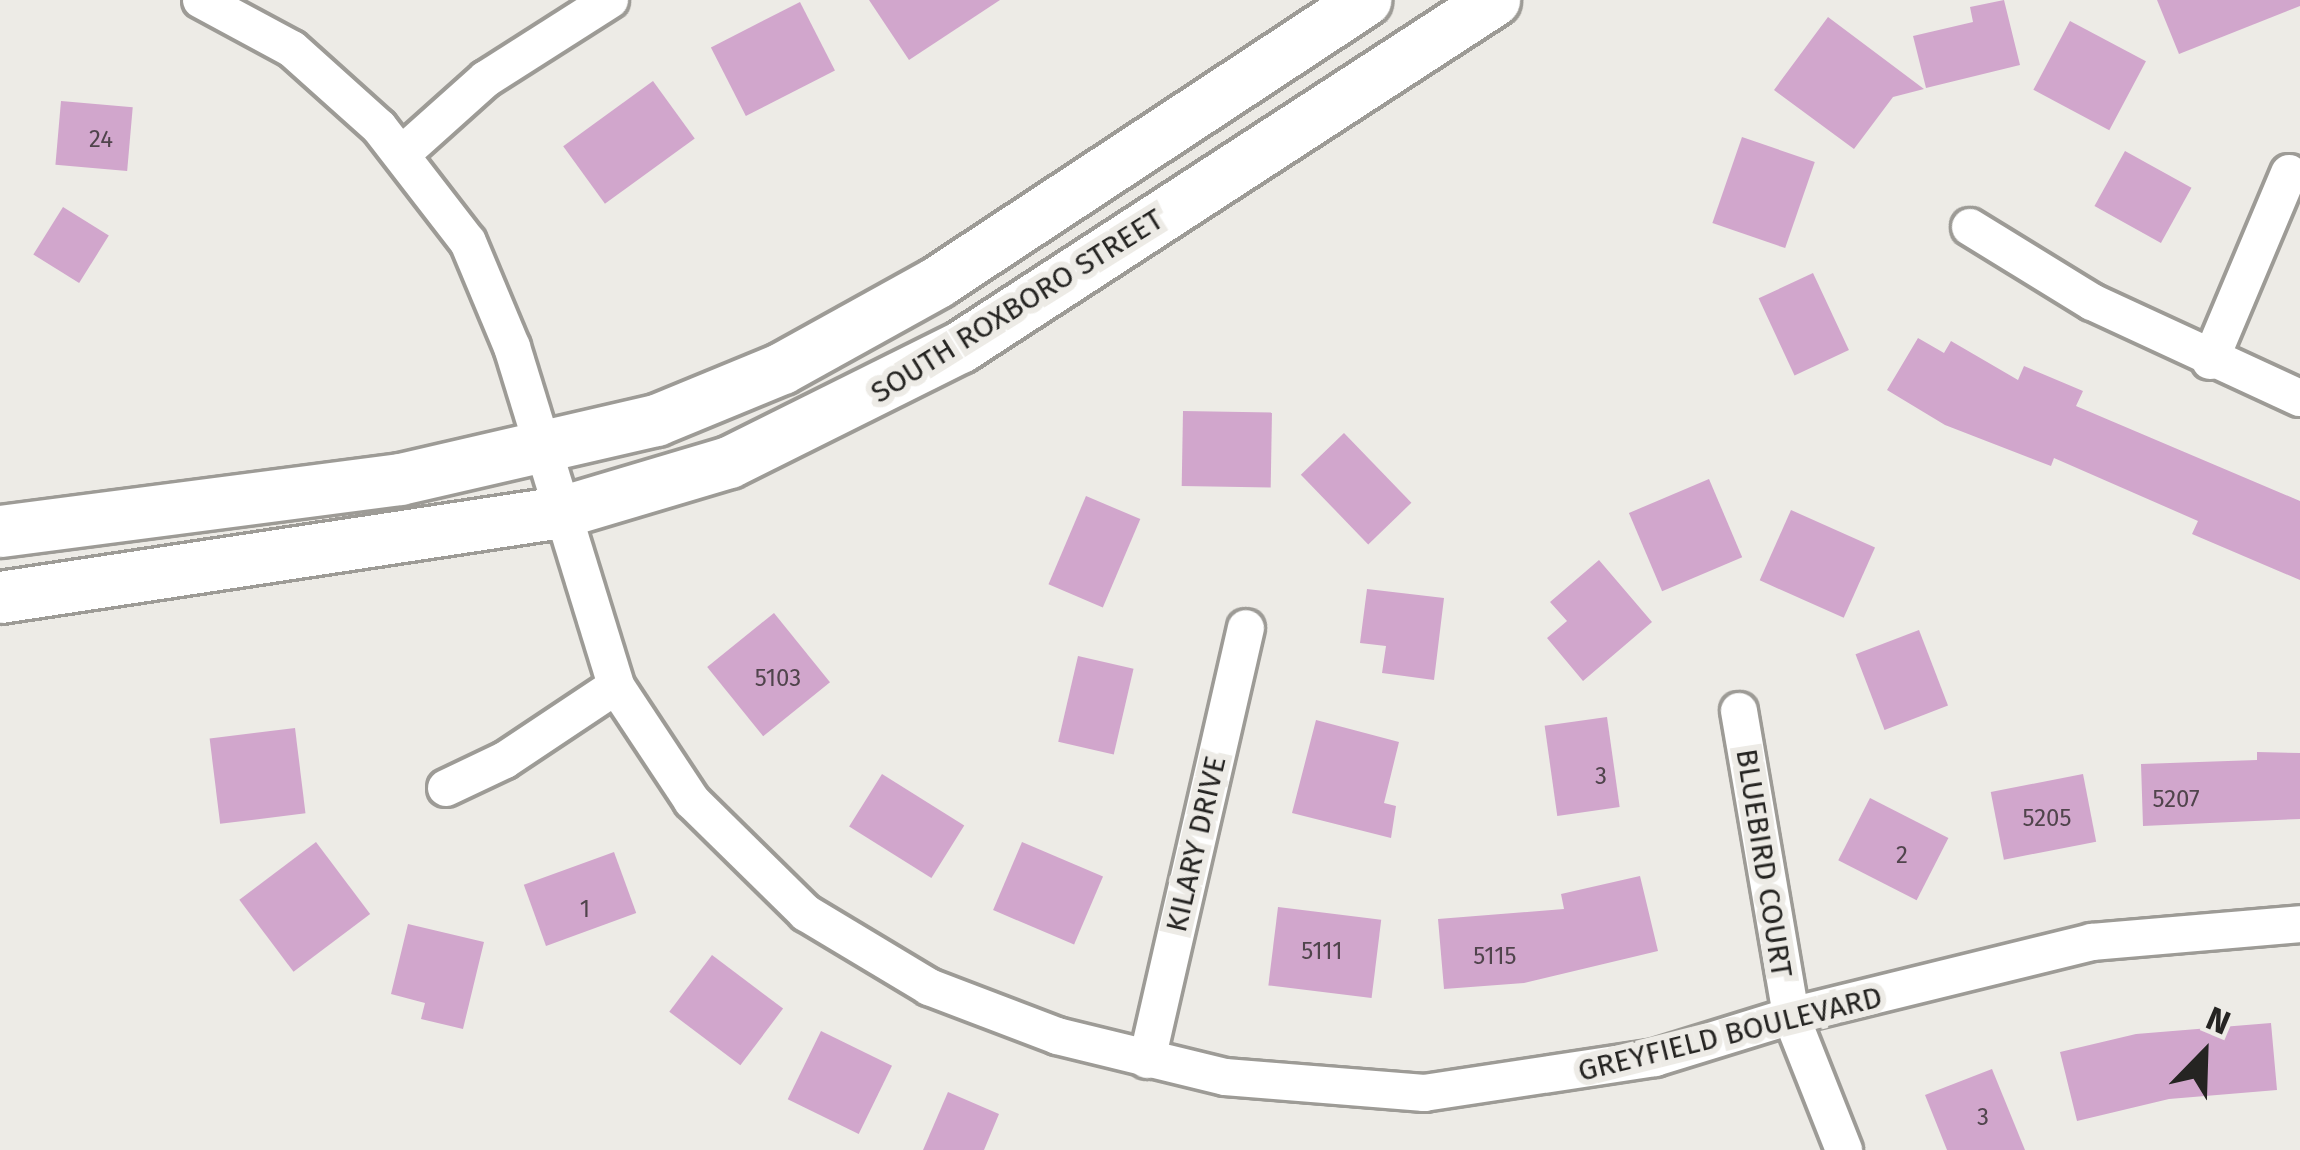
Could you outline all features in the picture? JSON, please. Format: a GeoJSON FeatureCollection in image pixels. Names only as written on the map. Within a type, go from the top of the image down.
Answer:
{"type":"FeatureCollection","features":[{"type":"Feature","properties":{"kind":"street","name":"GREYFIELD BOULEVARD"},"geometry":{"type":"LineString","coordinates":[[201,0],[292,49],[402,154],[468,242],[544,452],[616,686],[692,801],[806,913],[929,987],[1148,1060],[1225,1077],[1424,1093],[1576,1075],[2092,942],[2300,924]]}},
{"type":"Feature","properties":{"kind":"street"},"geometry":{"type":"LineString","coordinates":[[402,154],[486,79],[610,0]]}},
{"type":"Feature","properties":{"kind":"street","name":"SOUTH ROXBORO STREET"},"geometry":{"type":"LineString","coordinates":[[0,531],[400,479],[544,452],[656,419],[782,368],[937,282],[1365,0]]}},
{"type":"Feature","properties":{"kind":"street","name":"SOUTH ROXBORO STREET"},"geometry":{"type":"LineString","coordinates":[[0,597],[561,512],[729,462],[960,347],[1494,0]]}},
{"type":"Feature","properties":{"kind":"street"},"geometry":{"type":"LineString","coordinates":[[2210,361],[2289,173]]}},
{"type":"Feature","properties":{"kind":"street"},"geometry":{"type":"LineString","coordinates":[[1970,227],[2210,361],[2300,398]]}},
{"type":"Feature","properties":{"kind":"street","name":"KILARY DRIVE"},"geometry":{"type":"LineString","coordinates":[[1148,1060],[1246,628]]}},
{"type":"Feature","properties":{"kind":"street"},"geometry":{"type":"LineString","coordinates":[[446,788],[505,760],[616,686]]}},
{"type":"Feature","properties":{"kind":"street","name":"BLUEBIRD COURT"},"geometry":{"type":"LineString","coordinates":[[1739,711],[1791,1016],[1844,1150]]}},
{"type":"Feature","properties":{"kind":"building"},"geometry":{"type":"Polygon","coordinates":[[[869,0],[1000,0],[909,60],[869,0]]]}},
{"type":"Feature","properties":{"kind":"building"},"geometry":{"type":"Polygon","coordinates":[[[2004,0],[2020,65],[1926,88],[1913,36],[1973,22],[1970,7],[2004,0]]]}},
{"type":"Feature","properties":{"kind":"building"},"geometry":{"type":"Polygon","coordinates":[[[2157,0],[2300,0],[2300,6],[2179,54],[2157,0]]]}},
{"type":"Feature","properties":{"kind":"building"},"geometry":{"type":"Polygon","coordinates":[[[800,2],[835,71],[746,116],[711,47],[800,2]]]}},
{"type":"Feature","properties":{"kind":"building"},"geometry":{"type":"Polygon","coordinates":[[[1828,17],[1924,89],[1893,97],[1854,149],[1774,90],[1828,17]]]}},
{"type":"Feature","properties":{"kind":"building"},"geometry":{"type":"Polygon","coordinates":[[[2070,21],[2146,61],[2109,130],[2033,90],[2070,21]]]}},
{"type":"Feature","properties":{"kind":"building"},"geometry":{"type":"Polygon","coordinates":[[[653,81],[695,138],[605,204],[563,146],[653,81]]]}},
{"type":"Feature","properties":{"kind":"building"},"geometry":{"type":"Polygon","coordinates":[[[61,101],[133,107],[127,171],[55,165],[61,101]]]}},
{"type":"Feature","properties":{"kind":"building"},"geometry":{"type":"Polygon","coordinates":[[[1742,137],[1815,162],[1785,248],[1712,223],[1742,137]]]}},
{"type":"Feature","properties":{"kind":"building"},"geometry":{"type":"Polygon","coordinates":[[[2125,151],[2191,188],[2161,243],[2094,206],[2125,151]]]}},
{"type":"Feature","properties":{"kind":"building"},"geometry":{"type":"Polygon","coordinates":[[[63,207],[109,236],[79,283],[33,254],[63,207]]]}},
{"type":"Feature","properties":{"kind":"building"},"geometry":{"type":"Polygon","coordinates":[[[1813,273],[1849,350],[1795,375],[1759,298],[1813,273]]]}},
{"type":"Feature","properties":{"kind":"building"},"geometry":{"type":"Polygon","coordinates":[[[1918,338],[1944,353],[1951,341],[2018,380],[2024,366],[2083,391],[2076,406],[2300,501],[2300,580],[2192,534],[2198,521],[2054,458],[2051,466],[1945,425],[1887,390],[1918,338]]]}},
{"type":"Feature","properties":{"kind":"building"},"geometry":{"type":"Polygon","coordinates":[[[1183,411],[1272,413],[1271,488],[1182,486],[1183,411]]]}},
{"type":"Feature","properties":{"kind":"building"},"geometry":{"type":"Polygon","coordinates":[[[1344,433],[1411,503],[1368,544],[1301,475],[1344,433]]]}},
{"type":"Feature","properties":{"kind":"building"},"geometry":{"type":"Polygon","coordinates":[[[1709,479],[1742,557],[1662,591],[1629,513],[1709,479]]]}},
{"type":"Feature","properties":{"kind":"building"},"geometry":{"type":"Polygon","coordinates":[[[1086,496],[1140,519],[1103,607],[1048,584],[1086,496]]]}},
{"type":"Feature","properties":{"kind":"building"},"geometry":{"type":"Polygon","coordinates":[[[1791,510],[1875,547],[1844,618],[1760,580],[1791,510]]]}},
{"type":"Feature","properties":{"kind":"building"},"geometry":{"type":"Polygon","coordinates":[[[1599,560],[1652,622],[1583,681],[1547,638],[1567,621],[1550,602],[1599,560]]]}},
{"type":"Feature","properties":{"kind":"building"},"geometry":{"type":"Polygon","coordinates":[[[1367,589],[1444,598],[1434,680],[1382,673],[1386,646],[1360,643],[1367,589]]]}},
{"type":"Feature","properties":{"kind":"building"},"geometry":{"type":"Polygon","coordinates":[[[774,613],[830,682],[763,736],[707,667],[774,613]]]}},
{"type":"Feature","properties":{"kind":"building"},"geometry":{"type":"Polygon","coordinates":[[[1919,630],[1948,706],[1885,730],[1856,654],[1919,630]]]}},
{"type":"Feature","properties":{"kind":"building"},"geometry":{"type":"Polygon","coordinates":[[[1078,656],[1134,669],[1114,755],[1058,742],[1078,656]]]}},
{"type":"Feature","properties":{"kind":"building"},"geometry":{"type":"Polygon","coordinates":[[[1607,717],[1620,807],[1557,816],[1545,726],[1607,717]]]}},
{"type":"Feature","properties":{"kind":"building"},"geometry":{"type":"Polygon","coordinates":[[[1316,720],[1399,742],[1384,803],[1396,806],[1391,838],[1292,813],[1316,720]]]}},
{"type":"Feature","properties":{"kind":"building"},"geometry":{"type":"Polygon","coordinates":[[[295,728],[305,813],[220,824],[210,738],[295,728]]]}},
{"type":"Feature","properties":{"kind":"building"},"geometry":{"type":"Polygon","coordinates":[[[2257,752],[2300,753],[2300,819],[2143,826],[2141,764],[2257,760],[2257,752]]]}},
{"type":"Feature","properties":{"kind":"building"},"geometry":{"type":"Polygon","coordinates":[[[882,774],[964,825],[931,878],[849,827],[882,774]]]}},
{"type":"Feature","properties":{"kind":"building"},"geometry":{"type":"Polygon","coordinates":[[[2083,774],[2096,842],[2004,860],[1991,792],[2083,774]]]}},
{"type":"Feature","properties":{"kind":"building"},"geometry":{"type":"Polygon","coordinates":[[[1870,798],[1948,838],[1917,900],[1838,860],[1870,798]]]}},
{"type":"Feature","properties":{"kind":"building"},"geometry":{"type":"Polygon","coordinates":[[[316,842],[370,914],[293,972],[239,900],[316,842]]]}},
{"type":"Feature","properties":{"kind":"building"},"geometry":{"type":"Polygon","coordinates":[[[1022,842],[1103,876],[1074,945],[993,910],[1022,842]]]}},
{"type":"Feature","properties":{"kind":"building"},"geometry":{"type":"Polygon","coordinates":[[[614,852],[636,913],[546,946],[524,885],[614,852]]]}},
{"type":"Feature","properties":{"kind":"building"},"geometry":{"type":"Polygon","coordinates":[[[1640,876],[1658,951],[1524,983],[1444,989],[1438,919],[1564,909],[1561,894],[1640,876]]]}},
{"type":"Feature","properties":{"kind":"building"},"geometry":{"type":"Polygon","coordinates":[[[1278,907],[1381,920],[1372,998],[1268,985],[1278,907]]]}},
{"type":"Feature","properties":{"kind":"building"},"geometry":{"type":"Polygon","coordinates":[[[408,924],[484,942],[463,1029],[421,1019],[425,1003],[391,994],[408,924]]]}},
{"type":"Feature","properties":{"kind":"building"},"geometry":{"type":"Polygon","coordinates":[[[712,955],[783,1009],[740,1065],[669,1012],[712,955]]]}},
{"type":"Feature","properties":{"kind":"building"},"geometry":{"type":"Polygon","coordinates":[[[2271,1023],[2277,1090],[2169,1099],[2077,1121],[2060,1052],[2136,1034],[2271,1023]]]}},
{"type":"Feature","properties":{"kind":"building"},"geometry":{"type":"Polygon","coordinates":[[[821,1031],[892,1066],[859,1134],[788,1099],[821,1031]]]}},
{"type":"Feature","properties":{"kind":"building"},"geometry":{"type":"Polygon","coordinates":[[[1992,1069],[2025,1150],[1947,1150],[1925,1095],[1992,1069]]]}},
{"type":"Feature","properties":{"kind":"building"},"geometry":{"type":"Polygon","coordinates":[[[948,1092],[999,1114],[984,1150],[923,1150],[948,1092]]]}}]}
